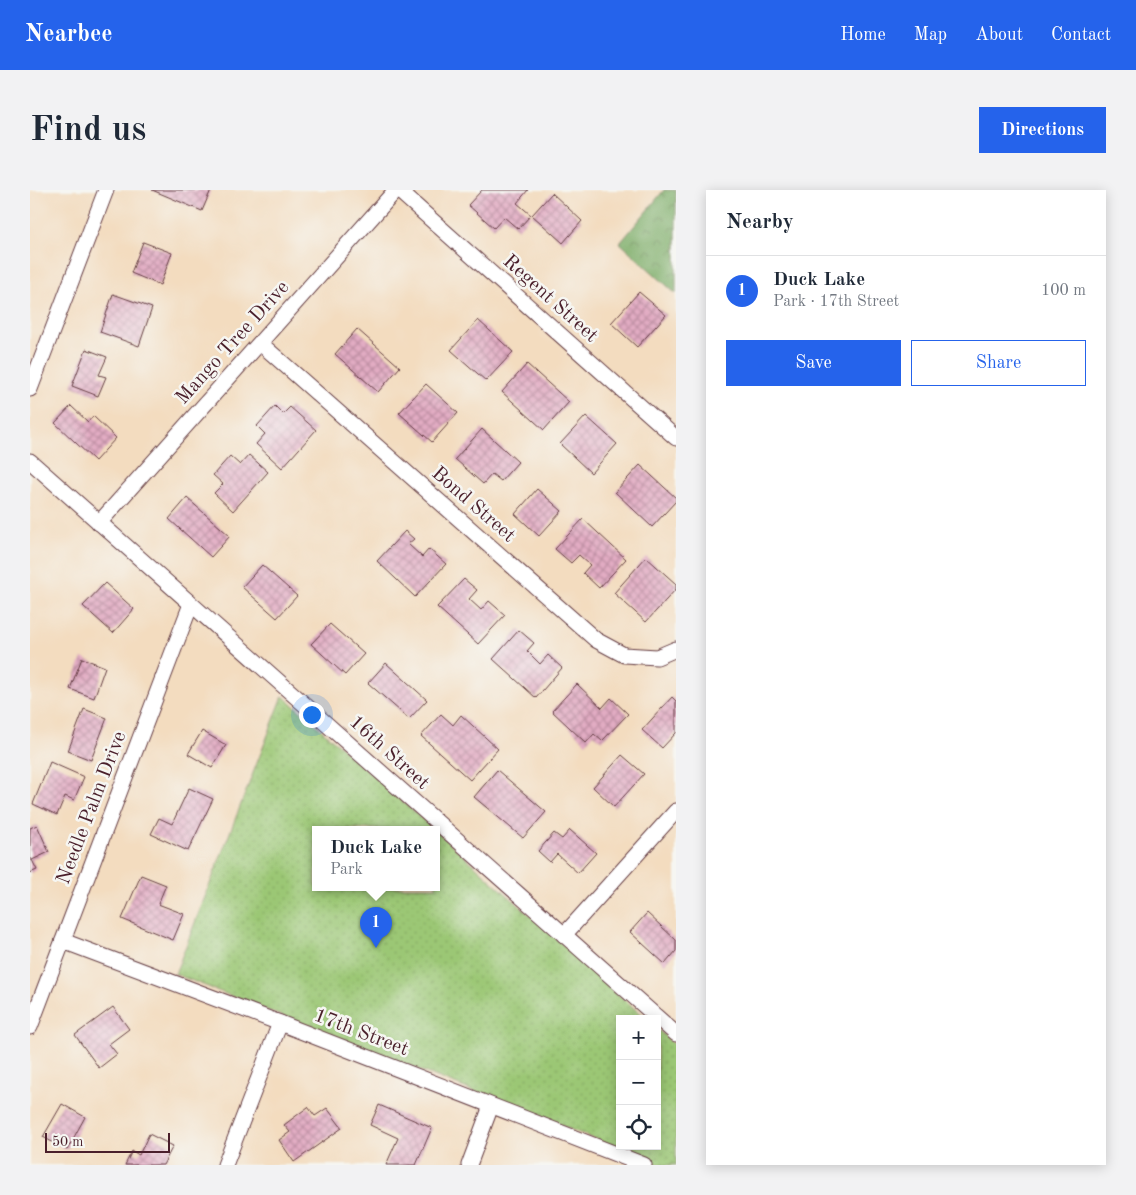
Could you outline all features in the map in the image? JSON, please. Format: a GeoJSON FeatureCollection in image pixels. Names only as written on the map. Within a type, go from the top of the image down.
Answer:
{"type":"FeatureCollection","features":[{"type":"Feature","properties":{"kind":"street"},"geometry":{"type":"LineString","coordinates":[[30,389],[106,190]]}},
{"type":"Feature","properties":{"kind":"street","name":"Mango Tree Drive"},"geometry":{"type":"LineString","coordinates":[[100,523],[397,190]]}},
{"type":"Feature","properties":{"kind":"street","name":"Regent Street"},"geometry":{"type":"LineString","coordinates":[[397,190],[676,438]]}},
{"type":"Feature","properties":{"kind":"street","name":"Bond Street"},"geometry":{"type":"LineString","coordinates":[[260,343],[596,640],[624,655],[657,656],[676,649]]}},
{"type":"Feature","properties":{"kind":"street","name":"16th Street"},"geometry":{"type":"LineString","coordinates":[[30,462],[676,1034]]}},
{"type":"Feature","properties":{"kind":"street","name":"Needle Palm Drive"},"geometry":{"type":"LineString","coordinates":[[30,1027],[191,604]]}},
{"type":"Feature","properties":{"kind":"street"},"geometry":{"type":"LineString","coordinates":[[564,935],[676,811]]}},
{"type":"Feature","properties":{"kind":"street","name":"17th Street"},"geometry":{"type":"LineString","coordinates":[[63,941],[280,1023],[644,1165]]}},
{"type":"Feature","properties":{"kind":"street"},"geometry":{"type":"LineString","coordinates":[[225,1165],[280,1023]]}},
{"type":"Feature","properties":{"kind":"street"},"geometry":{"type":"LineString","coordinates":[[468,1165],[491,1106]]}},
{"type":"Feature","properties":{"kind":"green space"},"geometry":{"type":"Polygon","coordinates":[[[664,190],[676,190],[676,294],[620,243],[664,190]]]}},
{"type":"Feature","properties":{"kind":"green space"},"geometry":{"type":"Polygon","coordinates":[[[283,696],[431,826],[312,826],[312,891],[440,891],[440,835],[642,1015],[616,1015],[616,1147],[175,974],[283,696]]]}},
{"type":"Feature","properties":{"kind":"green space"},"geometry":{"type":"Polygon","coordinates":[[[661,1033],[676,1046],[676,1165],[661,1165],[623,1150],[661,1150],[661,1033]]]}},
{"type":"Feature","properties":{"kind":"building"},"geometry":{"type":"Polygon","coordinates":[[[152,190],[211,190],[202,211],[152,190]]]}},
{"type":"Feature","properties":{"kind":"building"},"geometry":{"type":"Polygon","coordinates":[[[482,190],[528,190],[517,203],[531,215],[518,229],[504,217],[494,228],[468,205],[482,190]]]}},
{"type":"Feature","properties":{"kind":"building"},"geometry":{"type":"Polygon","coordinates":[[[552,193],[582,221],[563,243],[532,215],[552,193]]]}},
{"type":"Feature","properties":{"kind":"building"},"geometry":{"type":"Polygon","coordinates":[[[143,242],[172,253],[160,285],[131,273],[143,242]]]}},
{"type":"Feature","properties":{"kind":"building"},"geometry":{"type":"Polygon","coordinates":[[[639,292],[666,315],[637,347],[611,323],[639,292]]]}},
{"type":"Feature","properties":{"kind":"building"},"geometry":{"type":"Polygon","coordinates":[[[113,294],[152,308],[139,346],[100,332],[113,294]]]}},
{"type":"Feature","properties":{"kind":"building"},"geometry":{"type":"Polygon","coordinates":[[[478,320],[513,352],[486,381],[451,350],[478,320]]]}},
{"type":"Feature","properties":{"kind":"building"},"geometry":{"type":"Polygon","coordinates":[[[357,329],[400,367],[378,392],[335,354],[357,329]]]}},
{"type":"Feature","properties":{"kind":"building"},"geometry":{"type":"Polygon","coordinates":[[[86,349],[107,357],[99,375],[106,377],[98,396],[72,386],[86,349]]]}},
{"type":"Feature","properties":{"kind":"building"},"geometry":{"type":"Polygon","coordinates":[[[527,364],[569,402],[544,430],[502,392],[527,364]]]}},
{"type":"Feature","properties":{"kind":"building"},"geometry":{"type":"Polygon","coordinates":[[[426,384],[458,413],[432,442],[399,413],[426,384]]]}},
{"type":"Feature","properties":{"kind":"building"},"geometry":{"type":"Polygon","coordinates":[[[71,406],[88,422],[93,416],[116,438],[95,461],[55,423],[71,406]]]}},
{"type":"Feature","properties":{"kind":"building"},"geometry":{"type":"Polygon","coordinates":[[[275,406],[283,414],[290,407],[316,430],[282,468],[256,444],[265,434],[257,426],[275,406]]]}},
{"type":"Feature","properties":{"kind":"building"},"geometry":{"type":"Polygon","coordinates":[[[586,416],[617,444],[591,473],[560,444],[586,416]]]}},
{"type":"Feature","properties":{"kind":"building"},"geometry":{"type":"Polygon","coordinates":[[[482,429],[518,462],[501,481],[492,474],[483,484],[455,459],[482,429]]]}},
{"type":"Feature","properties":{"kind":"building"},"geometry":{"type":"Polygon","coordinates":[[[249,455],[268,472],[233,511],[214,493],[223,484],[213,475],[230,456],[240,465],[249,455]]]}},
{"type":"Feature","properties":{"kind":"building"},"geometry":{"type":"Polygon","coordinates":[[[640,465],[676,498],[676,501],[652,527],[615,492],[640,465]]]}},
{"type":"Feature","properties":{"kind":"building"},"geometry":{"type":"Polygon","coordinates":[[[537,489],[562,511],[539,536],[515,514],[537,489]]]}},
{"type":"Feature","properties":{"kind":"building"},"geometry":{"type":"Polygon","coordinates":[[[187,498],[230,536],[211,557],[169,519],[187,498]]]}},
{"type":"Feature","properties":{"kind":"building"},"geometry":{"type":"Polygon","coordinates":[[[583,519],[626,559],[599,588],[583,573],[590,565],[579,555],[571,563],[555,549],[583,519]]]}},
{"type":"Feature","properties":{"kind":"building"},"geometry":{"type":"Polygon","coordinates":[[[405,531],[414,539],[408,544],[422,557],[429,549],[446,564],[415,597],[377,561],[405,531]]]}},
{"type":"Feature","properties":{"kind":"building"},"geometry":{"type":"Polygon","coordinates":[[[646,557],[676,584],[676,589],[646,622],[614,593],[646,557]]]}},
{"type":"Feature","properties":{"kind":"building"},"geometry":{"type":"Polygon","coordinates":[[[262,565],[297,596],[277,618],[242,587],[262,565]]]}},
{"type":"Feature","properties":{"kind":"building"},"geometry":{"type":"Polygon","coordinates":[[[464,579],[477,590],[469,599],[481,610],[489,601],[505,615],[478,644],[437,607],[464,579]]]}},
{"type":"Feature","properties":{"kind":"building"},"geometry":{"type":"Polygon","coordinates":[[[105,583],[134,609],[113,633],[83,606],[105,583]]]}},
{"type":"Feature","properties":{"kind":"building"},"geometry":{"type":"Polygon","coordinates":[[[330,624],[364,654],[345,675],[311,644],[330,624]]]}},
{"type":"Feature","properties":{"kind":"building"},"geometry":{"type":"Polygon","coordinates":[[[519,630],[534,643],[527,651],[540,664],[548,655],[562,668],[536,698],[493,659],[519,630]]]}},
{"type":"Feature","properties":{"kind":"building"},"geometry":{"type":"Polygon","coordinates":[[[82,658],[105,667],[94,698],[70,689],[82,658]]]}},
{"type":"Feature","properties":{"kind":"building"},"geometry":{"type":"Polygon","coordinates":[[[386,663],[427,700],[409,719],[368,683],[386,663]]]}},
{"type":"Feature","properties":{"kind":"building"},"geometry":{"type":"Polygon","coordinates":[[[577,684],[602,708],[611,698],[628,714],[602,741],[594,734],[586,743],[552,711],[577,684]]]}},
{"type":"Feature","properties":{"kind":"building"},"geometry":{"type":"Polygon","coordinates":[[[672,697],[676,701],[676,733],[662,748],[642,730],[672,697]]]}},
{"type":"Feature","properties":{"kind":"building"},"geometry":{"type":"Polygon","coordinates":[[[84,709],[107,718],[91,760],[68,751],[84,709]]]}},
{"type":"Feature","properties":{"kind":"building"},"geometry":{"type":"Polygon","coordinates":[[[441,714],[453,725],[461,715],[498,749],[470,780],[421,736],[441,714]]]}},
{"type":"Feature","properties":{"kind":"building"},"geometry":{"type":"Polygon","coordinates":[[[202,731],[226,745],[212,768],[188,754],[202,731]]]}},
{"type":"Feature","properties":{"kind":"building"},"geometry":{"type":"Polygon","coordinates":[[[622,755],[644,774],[614,807],[593,787],[622,755]]]}},
{"type":"Feature","properties":{"kind":"building"},"geometry":{"type":"Polygon","coordinates":[[[50,762],[84,777],[74,800],[65,796],[57,815],[33,804],[50,762]]]}},
{"type":"Feature","properties":{"kind":"building"},"geometry":{"type":"Polygon","coordinates":[[[497,770],[546,812],[523,838],[474,797],[497,770]]]}},
{"type":"Feature","properties":{"kind":"building"},"geometry":{"type":"Polygon","coordinates":[[[189,788],[213,799],[188,851],[151,834],[159,818],[172,824],[189,788]]]}},
{"type":"Feature","properties":{"kind":"building"},"geometry":{"type":"Polygon","coordinates":[[[37,825],[49,852],[32,860],[37,870],[30,873],[30,828],[37,825]]]}},
{"type":"Feature","properties":{"kind":"building"},"geometry":{"type":"Polygon","coordinates":[[[570,830],[596,853],[578,873],[557,854],[550,862],[538,851],[554,833],[562,839],[570,830]]]}},
{"type":"Feature","properties":{"kind":"building"},"geometry":{"type":"Polygon","coordinates":[[[141,875],[166,885],[158,904],[184,914],[173,940],[122,919],[141,875]]]}},
{"type":"Feature","properties":{"kind":"building"},"geometry":{"type":"Polygon","coordinates":[[[647,913],[676,940],[676,951],[665,964],[630,932],[647,913]]]}},
{"type":"Feature","properties":{"kind":"building"},"geometry":{"type":"Polygon","coordinates":[[[113,1007],[129,1029],[109,1044],[117,1054],[99,1068],[75,1035],[113,1007]]]}},
{"type":"Feature","properties":{"kind":"building"},"geometry":{"type":"Polygon","coordinates":[[[62,1104],[85,1117],[67,1150],[43,1137],[62,1104]]]}},
{"type":"Feature","properties":{"kind":"building"},"geometry":{"type":"Polygon","coordinates":[[[379,1105],[432,1128],[416,1165],[386,1165],[398,1138],[370,1125],[379,1105]]]}},
{"type":"Feature","properties":{"kind":"building"},"geometry":{"type":"Polygon","coordinates":[[[308,1107],[315,1116],[327,1108],[342,1128],[294,1162],[279,1140],[290,1132],[284,1125],[308,1107]]]}},
{"type":"Feature","properties":{"kind":"building"},"geometry":{"type":"Polygon","coordinates":[[[149,1134],[173,1146],[163,1165],[125,1165],[132,1151],[139,1155],[149,1134]]]}},
{"type":"Feature","properties":{"kind":"place","name":"Duck Lake"},"geometry":{"type":"Point","coordinates":[376,948]}}]}
